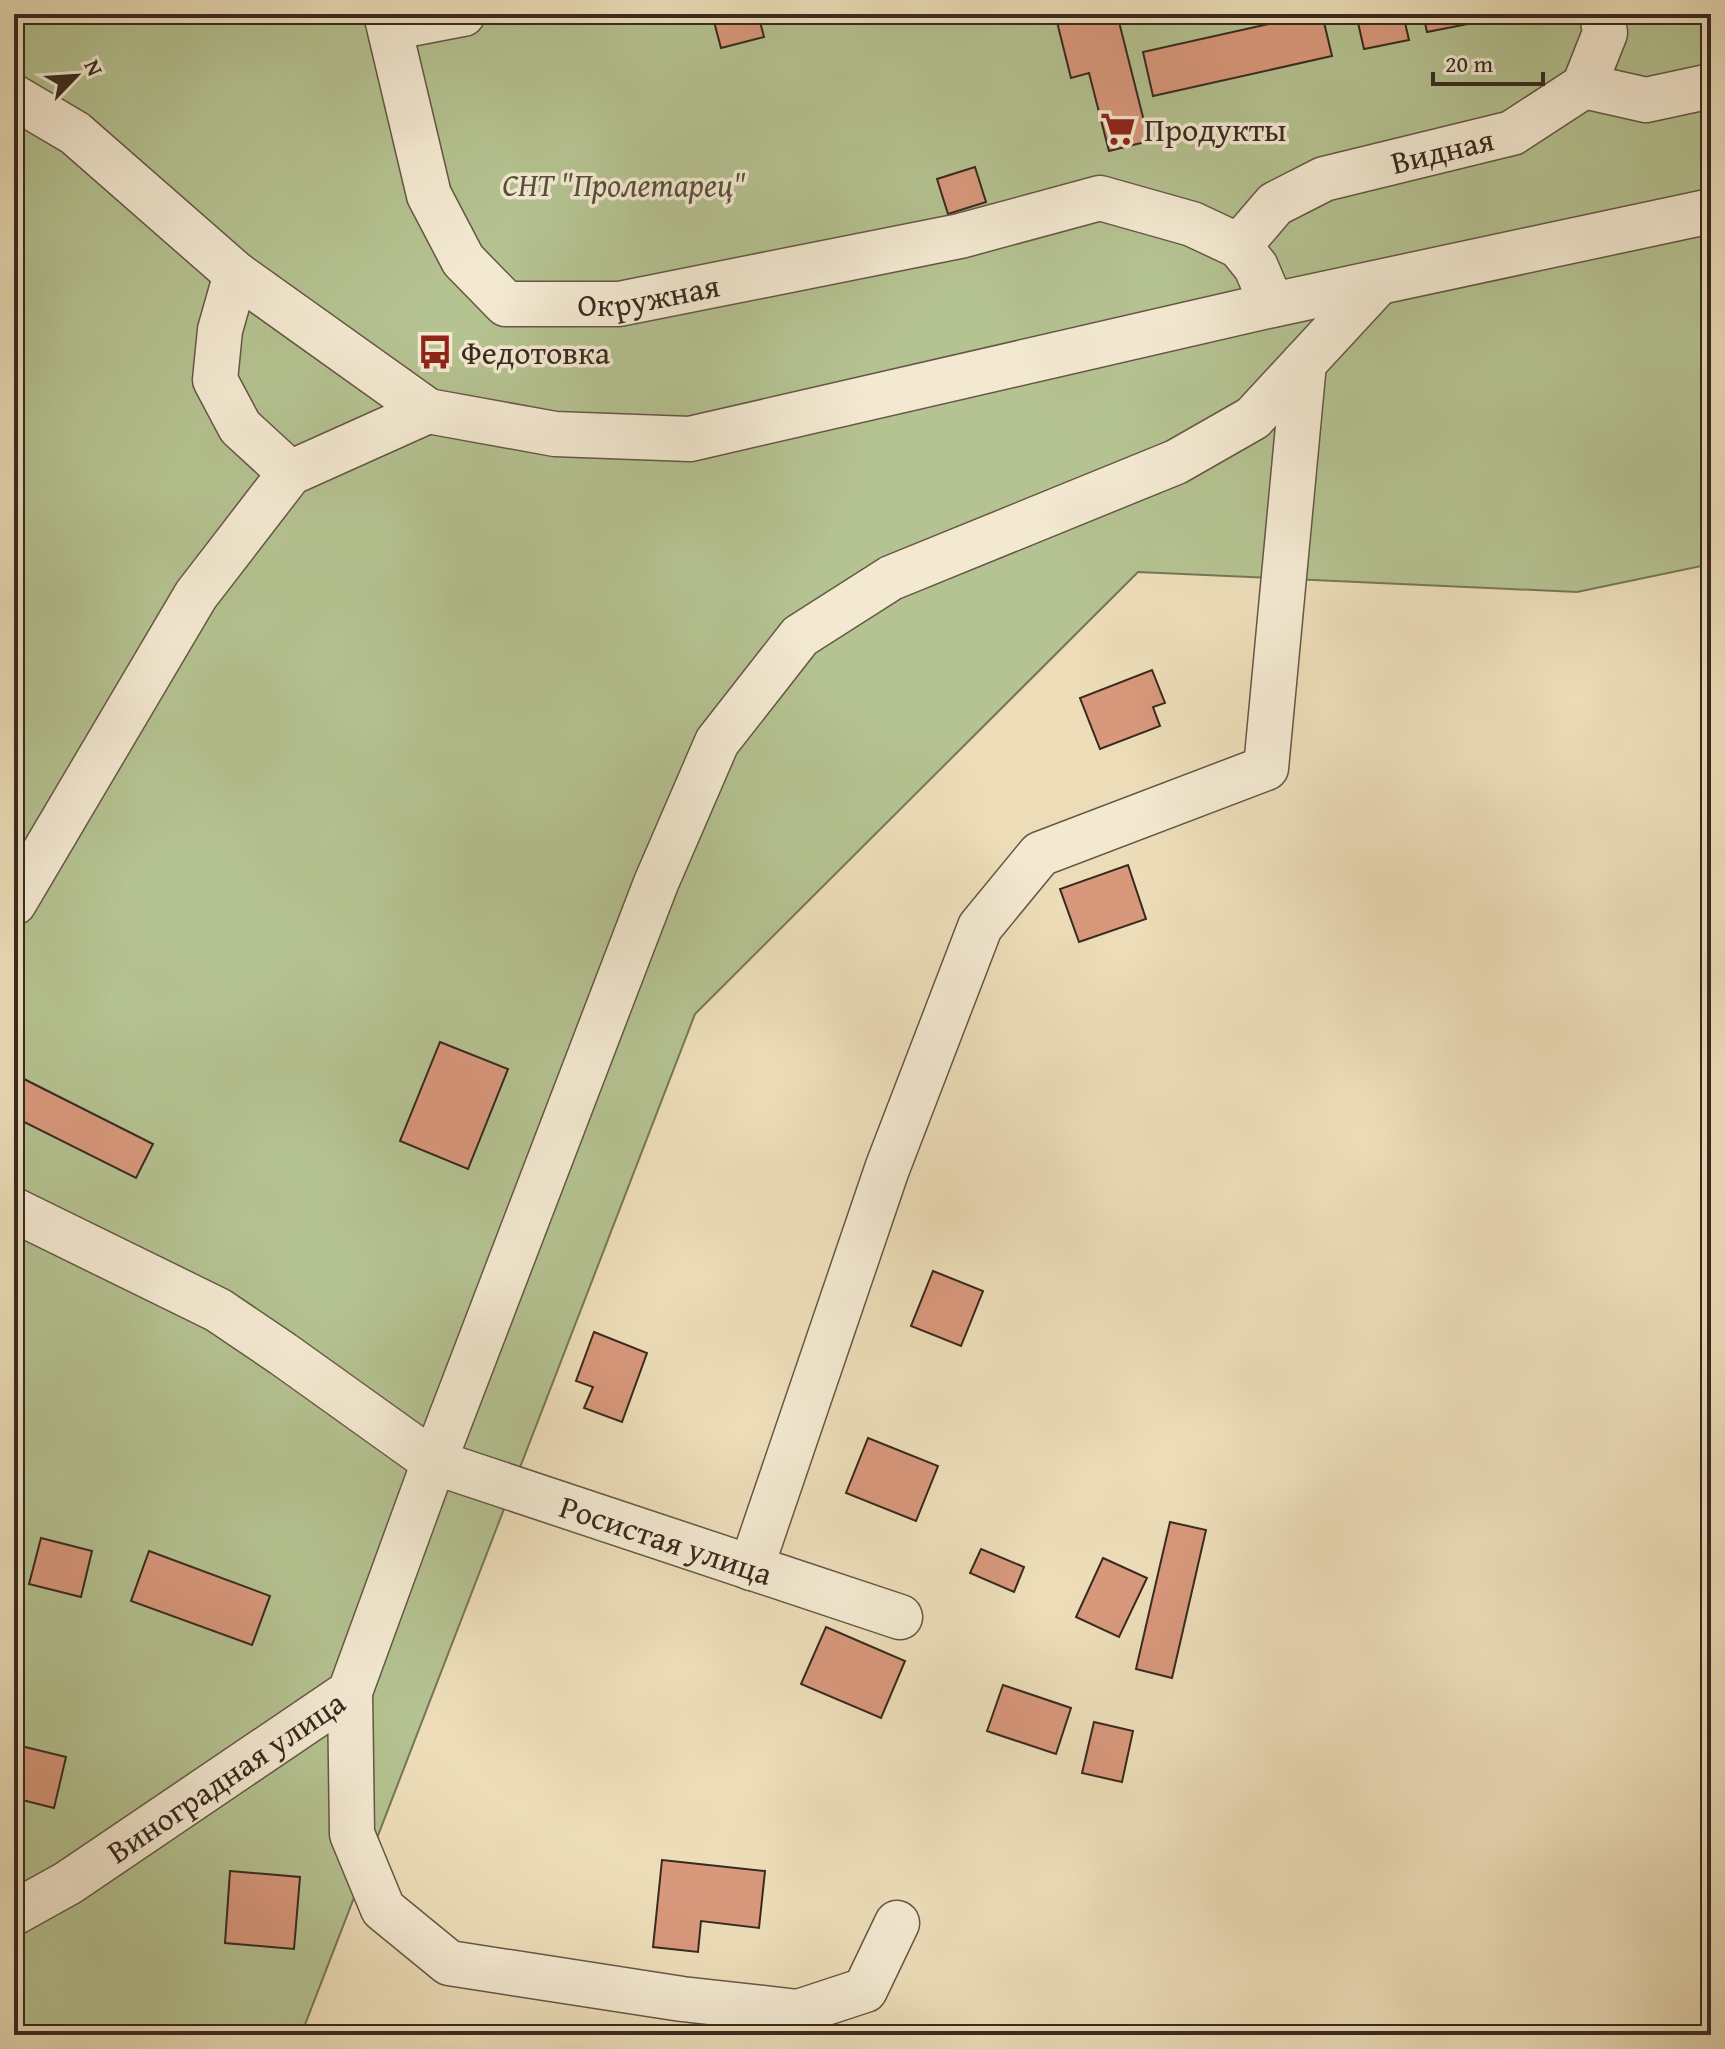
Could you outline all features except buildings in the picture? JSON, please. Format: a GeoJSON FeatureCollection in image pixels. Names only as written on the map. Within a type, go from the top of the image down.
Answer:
{"type":"FeatureCollection","features":[{"type":"Feature","properties":{"kind":"street"},"geometry":{"type":"LineString","coordinates":[[388,21],[463,14]]}},
{"type":"Feature","properties":{"kind":"street"},"geometry":{"type":"LineString","coordinates":[[1602,14],[1605,33],[1584,86],[1646,100],[1711,86]]}},
{"type":"Feature","properties":{"kind":"street","name":"Окружная"},"geometry":{"type":"LineString","coordinates":[[388,21],[429,195],[463,260],[506,304],[619,304],[960,236],[1100,198],[1192,224],[1239,246]]}},
{"type":"Feature","properties":{"kind":"street","name":"Видная"},"geometry":{"type":"LineString","coordinates":[[1239,246],[1275,204],[1324,179],[1512,133],[1584,86]]}},
{"type":"Feature","properties":{"kind":"street"},"geometry":{"type":"LineString","coordinates":[[14,97],[75,133],[236,274],[428,411],[555,434],[690,439],[1272,305],[1711,211]]}},
{"type":"Feature","properties":{"kind":"street"},"geometry":{"type":"LineString","coordinates":[[1239,246],[1256,267],[1272,305]]}},
{"type":"Feature","properties":{"kind":"street"},"geometry":{"type":"LineString","coordinates":[[236,274],[220,330],[215,380],[240,427],[290,473]]}},
{"type":"Feature","properties":{"kind":"street","name":"Виноградная улица"},"geometry":{"type":"LineString","coordinates":[[14,1913],[68,1883],[350,1692],[434,1462],[656,883],[717,742],[800,636],[891,578],[1176,462],[1253,418],[1377,284]]}},
{"type":"Feature","properties":{"kind":"street"},"geometry":{"type":"LineString","coordinates":[[751,1568],[887,1169],[980,927],[1040,854],[1266,768],[1304,363]]}},
{"type":"Feature","properties":{"kind":"street"},"geometry":{"type":"LineString","coordinates":[[14,903],[196,595],[290,473],[428,411]]}},
{"type":"Feature","properties":{"kind":"street","name":"Росистая улица"},"geometry":{"type":"LineString","coordinates":[[14,1210],[218,1310],[434,1462],[900,1617]]}},
{"type":"Feature","properties":{"kind":"street"},"geometry":{"type":"LineString","coordinates":[[350,1692],[352,1834],[383,1909],[449,1963],[682,1999],[798,2012],[865,1990],[897,1923]]}},
{"type":"Feature","properties":{"kind":"green space","name":"СНТ \"Пролетарец\""},"geometry":{"type":"Polygon","coordinates":[[[14,14],[1711,14],[1711,564],[1577,592],[1138,572],[695,1014],[301,2035],[14,2035],[14,14]]]}},
{"type":"Feature","properties":{"kind":"place","name":"Продукты"},"geometry":{"type":"Point","coordinates":[1118,129]}},
{"type":"Feature","properties":{"kind":"place","name":"Федотовка"},"geometry":{"type":"Point","coordinates":[435,352]}}]}
